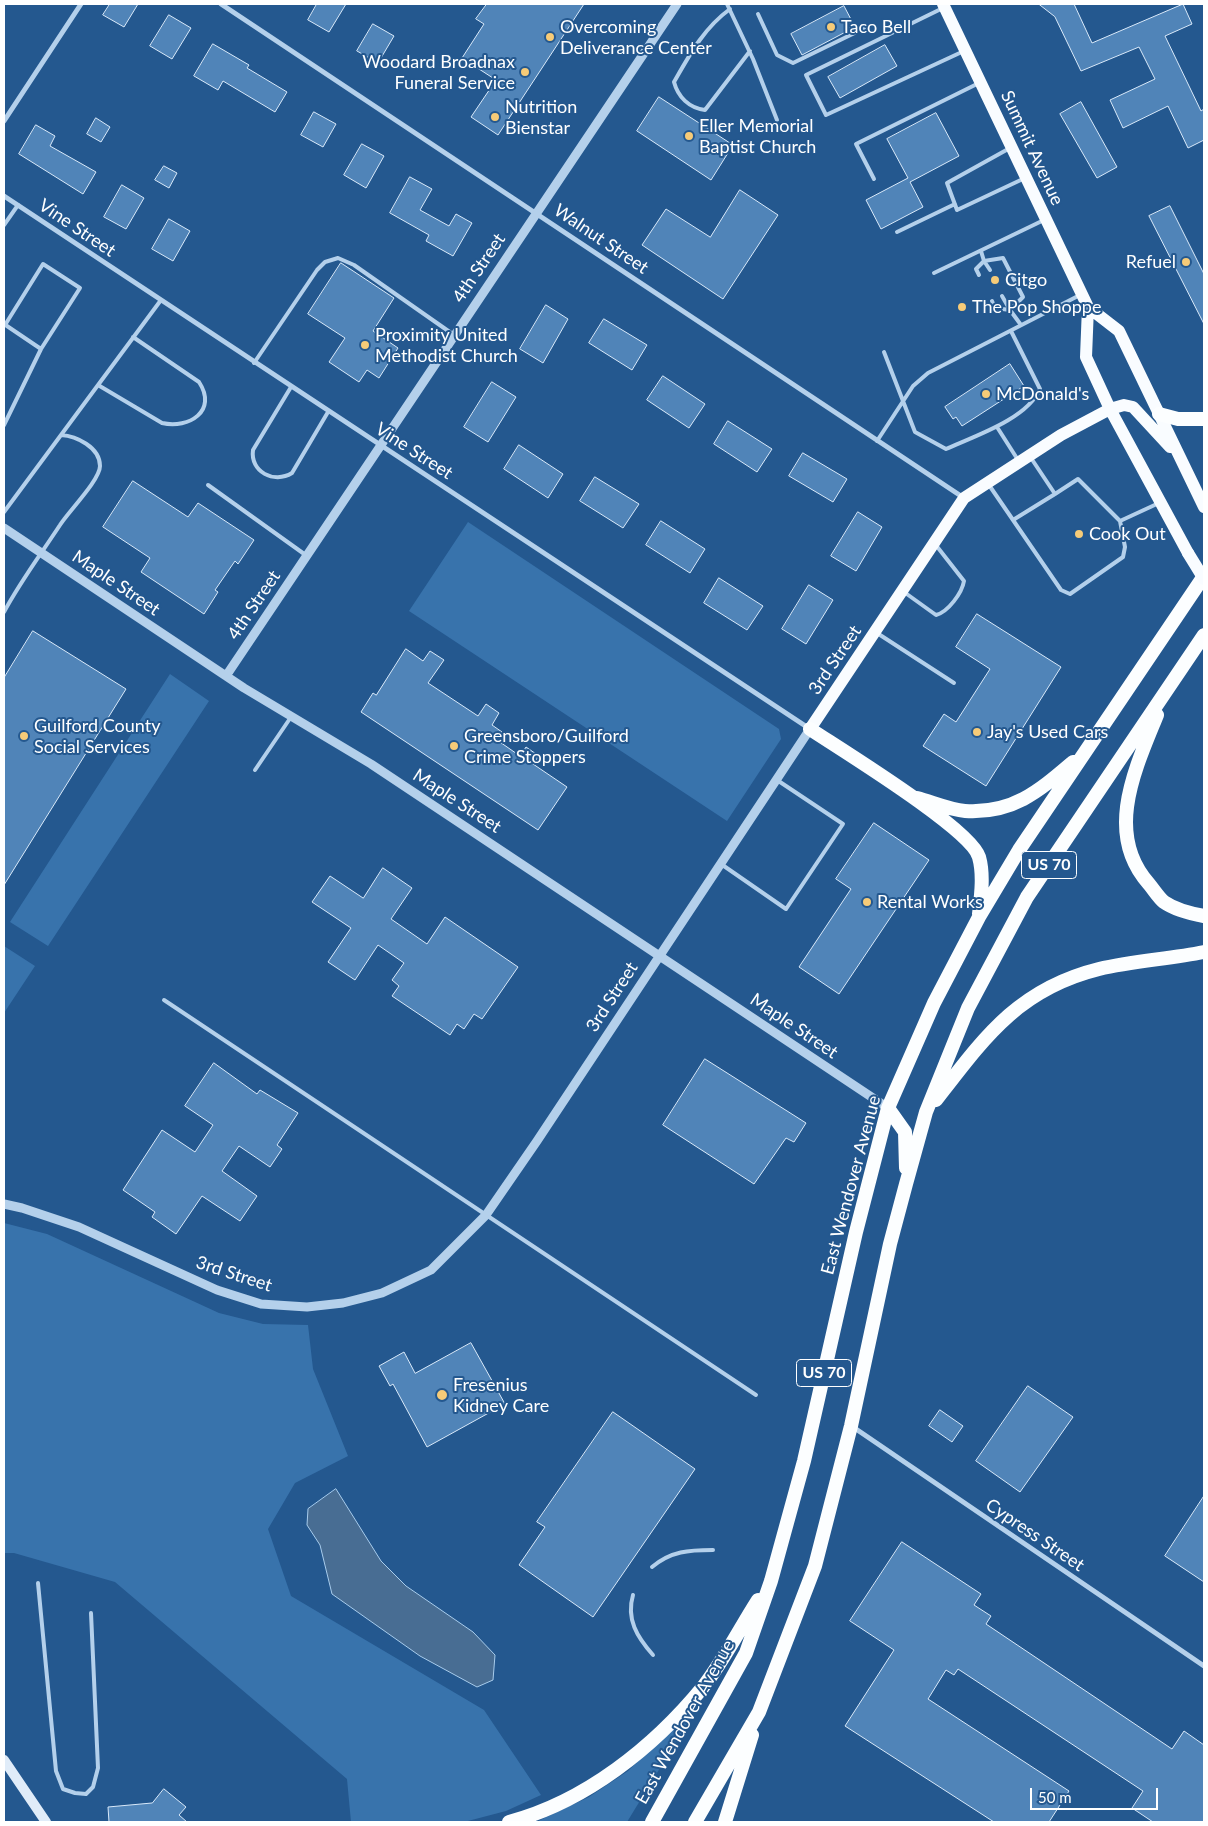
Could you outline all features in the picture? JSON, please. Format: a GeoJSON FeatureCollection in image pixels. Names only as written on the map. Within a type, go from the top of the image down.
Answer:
{"type":"FeatureCollection","features":[{"type":"Feature","properties":{"kind":"highway"},"geometry":{"type":"LineString","coordinates":[[1159,414],[1178,419],[1204,419]]}},
{"type":"Feature","properties":{"kind":"highway","name":"East Wendover Avenue"},"geometry":{"type":"LineString","coordinates":[[652,1822],[746,1653],[771,1580],[804,1461],[856,1232],[888,1108],[934,1003],[979,917],[1019,850],[1204,578]]}},
{"type":"Feature","properties":{"kind":"highway","name":"US 70"},"geometry":{"type":"LineString","coordinates":[[695,1822],[759,1712],[815,1566],[851,1426],[890,1244],[906,1184],[926,1112],[968,1008],[1027,897],[1204,635]]}},
{"type":"Feature","properties":{"kind":"highway"},"geometry":{"type":"LineString","coordinates":[[1168,689],[1139,759],[1125,816],[1129,850],[1141,875],[1164,902],[1204,916]]}},
{"type":"Feature","properties":{"kind":"highway"},"geometry":{"type":"LineString","coordinates":[[810,729],[911,796],[967,840],[978,856],[982,885],[979,917]]}},
{"type":"Feature","properties":{"kind":"highway"},"geometry":{"type":"LineString","coordinates":[[911,796],[964,811],[1002,809],[1038,792],[1087,750]]}},
{"type":"Feature","properties":{"kind":"highway"},"geometry":{"type":"LineString","coordinates":[[926,1112],[977,1047],[1020,1004],[1057,983],[1099,969],[1204,952]]}},
{"type":"Feature","properties":{"kind":"highway"},"geometry":{"type":"LineString","coordinates":[[888,1108],[905,1132],[906,1184]]}},
{"type":"Feature","properties":{"kind":"highway"},"geometry":{"type":"LineString","coordinates":[[509,1822],[532,1816],[574,1796],[622,1765],[658,1736],[703,1686],[771,1580]]}},
{"type":"Feature","properties":{"kind":"highway"},"geometry":{"type":"LineString","coordinates":[[725,1822],[759,1712]]}},
{"type":"Feature","properties":{"kind":"main road","name":"Summit Avenue"},"geometry":{"type":"LineString","coordinates":[[944,5],[1088,307],[1086,357],[1110,409],[1188,553],[1204,578]]}},
{"type":"Feature","properties":{"kind":"main road","name":"Summit Avenue"},"geometry":{"type":"LineString","coordinates":[[1088,307],[1119,331],[1204,507]]}},
{"type":"Feature","properties":{"kind":"main road"},"geometry":{"type":"LineString","coordinates":[[1110,409],[1124,405],[1133,407],[1181,461]]}},
{"type":"Feature","properties":{"kind":"main road","name":"3rd Street"},"geometry":{"type":"LineString","coordinates":[[810,729],[964,498],[1062,435],[1110,409]]}},
{"type":"Feature","properties":{"kind":"main road"},"geometry":{"type":"LineString","coordinates":[[4,1760],[46,1822]]}},
{"type":"Feature","properties":{"kind":"street"},"geometry":{"type":"LineString","coordinates":[[4,121],[81,4]]}},
{"type":"Feature","properties":{"kind":"street","name":"Walnut Street"},"geometry":{"type":"LineString","coordinates":[[222,4],[471,172],[536,212],[964,498]]}},
{"type":"Feature","properties":{"kind":"street","name":"4th Street"},"geometry":{"type":"LineString","coordinates":[[226,676],[677,4]]}},
{"type":"Feature","properties":{"kind":"street","name":"Vine Street"},"geometry":{"type":"LineString","coordinates":[[4,196],[810,729]]}},
{"type":"Feature","properties":{"kind":"street","name":"Maple Street"},"geometry":{"type":"LineString","coordinates":[[4,528],[226,676],[371,764],[888,1108]]}},
{"type":"Feature","properties":{"kind":"street","name":"3rd Street"},"geometry":{"type":"LineString","coordinates":[[4,1204],[79,1227],[218,1290],[261,1304],[307,1307],[343,1303],[382,1293],[430,1270],[486,1214],[810,729]]}},
{"type":"Feature","properties":{"kind":"street","name":"Cypress Street"},"geometry":{"type":"LineString","coordinates":[[851,1426],[1204,1666]]}},
{"type":"Feature","properties":{"kind":"lane"},"geometry":{"type":"LineString","coordinates":[[727,4],[750,51],[777,120]]}},
{"type":"Feature","properties":{"kind":"lane"},"geometry":{"type":"LineString","coordinates":[[944,5],[806,75],[826,115],[966,51]]}},
{"type":"Feature","properties":{"kind":"lane"},"geometry":{"type":"LineString","coordinates":[[730,9],[716,18],[698,40],[674,82],[677,94],[695,109],[705,110],[750,51]]}},
{"type":"Feature","properties":{"kind":"lane"},"geometry":{"type":"LineString","coordinates":[[758,14],[777,55],[793,63],[869,26]]}},
{"type":"Feature","properties":{"kind":"lane"},"geometry":{"type":"LineString","coordinates":[[874,179],[856,144],[981,82]]}},
{"type":"Feature","properties":{"kind":"lane"},"geometry":{"type":"LineString","coordinates":[[1012,147],[947,183],[957,210],[1026,178]]}},
{"type":"Feature","properties":{"kind":"lane"},"geometry":{"type":"LineString","coordinates":[[897,232],[955,204]]}},
{"type":"Feature","properties":{"kind":"lane"},"geometry":{"type":"LineString","coordinates":[[4,225],[18,205]]}},
{"type":"Feature","properties":{"kind":"lane"},"geometry":{"type":"LineString","coordinates":[[934,273],[1046,219]]}},
{"type":"Feature","properties":{"kind":"lane"},"geometry":{"type":"LineString","coordinates":[[981,251],[990,270]]}},
{"type":"Feature","properties":{"kind":"lane"},"geometry":{"type":"LineString","coordinates":[[254,363],[318,270],[325,262],[338,258],[354,265],[454,335]]}},
{"type":"Feature","properties":{"kind":"lane"},"geometry":{"type":"LineString","coordinates":[[979,275],[976,269],[984,260],[1003,258],[1023,297],[1010,310]]}},
{"type":"Feature","properties":{"kind":"lane"},"geometry":{"type":"LineString","coordinates":[[4,425],[41,349],[80,288],[42,264],[4,324],[41,349]]}},
{"type":"Feature","properties":{"kind":"lane"},"geometry":{"type":"LineString","coordinates":[[877,441],[913,386],[928,373],[1082,294]]}},
{"type":"Feature","properties":{"kind":"lane"},"geometry":{"type":"LineString","coordinates":[[1002,296],[1021,325]]}},
{"type":"Feature","properties":{"kind":"lane"},"geometry":{"type":"LineString","coordinates":[[4,512],[161,300]]}},
{"type":"Feature","properties":{"kind":"lane"},"geometry":{"type":"LineString","coordinates":[[992,301],[995,308],[1010,310]]}},
{"type":"Feature","properties":{"kind":"lane"},"geometry":{"type":"LineString","coordinates":[[884,352],[915,432],[946,449],[997,427],[1035,400],[1040,389],[1011,331]]}},
{"type":"Feature","properties":{"kind":"lane"},"geometry":{"type":"LineString","coordinates":[[98,385],[162,423],[174,426],[185,424],[200,414],[204,406],[204,390],[199,382],[133,337]]}},
{"type":"Feature","properties":{"kind":"lane"},"geometry":{"type":"LineString","coordinates":[[291,387],[253,450],[252,459],[254,466],[261,471],[276,477],[286,477],[292,474],[328,412]]}},
{"type":"Feature","properties":{"kind":"lane"},"geometry":{"type":"LineString","coordinates":[[997,427],[1055,494]]}},
{"type":"Feature","properties":{"kind":"lane"},"geometry":{"type":"LineString","coordinates":[[4,612],[60,525],[98,473],[100,466],[98,458],[91,448],[71,436],[61,435]]}},
{"type":"Feature","properties":{"kind":"lane"},"geometry":{"type":"LineString","coordinates":[[988,483],[1013,520],[1061,590],[1070,594],[1123,556],[1125,547],[1120,522],[1078,479],[1013,520]]}},
{"type":"Feature","properties":{"kind":"lane"},"geometry":{"type":"LineString","coordinates":[[208,485],[307,556]]}},
{"type":"Feature","properties":{"kind":"lane"},"geometry":{"type":"LineString","coordinates":[[1120,522],[1161,502]]}},
{"type":"Feature","properties":{"kind":"lane"},"geometry":{"type":"LineString","coordinates":[[902,591],[936,615],[942,614],[950,606],[964,582],[960,574],[934,542]]}},
{"type":"Feature","properties":{"kind":"lane"},"geometry":{"type":"LineString","coordinates":[[875,632],[954,684]]}},
{"type":"Feature","properties":{"kind":"lane"},"geometry":{"type":"LineString","coordinates":[[255,770],[291,717]]}},
{"type":"Feature","properties":{"kind":"lane"},"geometry":{"type":"LineString","coordinates":[[721,864],[786,909],[843,824],[776,780]]}},
{"type":"Feature","properties":{"kind":"lane"},"geometry":{"type":"LineString","coordinates":[[164,1000],[756,1395]]}},
{"type":"Feature","properties":{"kind":"lane"},"geometry":{"type":"LineString","coordinates":[[652,1567],[664,1557],[677,1552],[713,1550]]}},
{"type":"Feature","properties":{"kind":"lane"},"geometry":{"type":"LineString","coordinates":[[38,1583],[56,1770],[63,1789],[75,1794],[86,1794],[93,1787],[98,1768],[91,1613]]}},
{"type":"Feature","properties":{"kind":"lane"},"geometry":{"type":"LineString","coordinates":[[633,1595],[630,1606],[631,1620],[642,1643],[653,1655]]}},
{"type":"Feature","properties":{"kind":"shaded area"},"geometry":{"type":"Polygon","coordinates":[[[468,522],[779,729],[781,739],[727,821],[409,611],[468,522]]]}},
{"type":"Feature","properties":{"kind":"shaded area"},"geometry":{"type":"Polygon","coordinates":[[[170,674],[209,701],[48,946],[10,922],[170,674]]]}},
{"type":"Feature","properties":{"kind":"shaded area"},"geometry":{"type":"Polygon","coordinates":[[[4,946],[35,966],[4,1013],[4,946]]]}},
{"type":"Feature","properties":{"kind":"shaded area"},"geometry":{"type":"Polygon","coordinates":[[[4,1223],[47,1234],[219,1313],[263,1324],[308,1325],[313,1369],[348,1456],[295,1483],[268,1529],[291,1596],[484,1710],[541,1795],[506,1811],[464,1822],[351,1822],[347,1779],[115,1582],[14,1553],[4,1553],[4,1223]]]}},
{"type":"Feature","properties":{"kind":"shaded area"},"geometry":{"type":"Polygon","coordinates":[[[336,1489],[381,1561],[406,1586],[473,1632],[495,1655],[493,1680],[477,1687],[420,1656],[332,1594],[320,1545],[307,1525],[308,1509],[336,1489]]]}},
{"type":"Feature","properties":{"kind":"shaded area"},"geometry":{"type":"Polygon","coordinates":[[[688,1712],[693,1714],[627,1822],[536,1822],[589,1797],[628,1771],[688,1712]]]}},
{"type":"Feature","properties":{"kind":"building"},"geometry":{"type":"Polygon","coordinates":[[[110,4],[138,4],[124,27],[103,15],[110,4]]]}},
{"type":"Feature","properties":{"kind":"building"},"geometry":{"type":"Polygon","coordinates":[[[317,4],[346,4],[329,32],[308,20],[317,4]]]}},
{"type":"Feature","properties":{"kind":"building"},"geometry":{"type":"Polygon","coordinates":[[[487,4],[584,4],[498,135],[471,117],[496,80],[462,58],[484,24],[476,19],[487,4]]]}},
{"type":"Feature","properties":{"kind":"building"},"geometry":{"type":"Polygon","coordinates":[[[1039,4],[1074,4],[1092,43],[1183,4],[1192,24],[1165,36],[1201,111],[1204,109],[1204,140],[1188,148],[1168,106],[1123,128],[1110,100],[1155,79],[1139,47],[1081,71],[1055,17],[1039,4]]]}},
{"type":"Feature","properties":{"kind":"building"},"geometry":{"type":"Polygon","coordinates":[[[844,6],[855,27],[802,55],[791,34],[844,6]]]}},
{"type":"Feature","properties":{"kind":"building"},"geometry":{"type":"Polygon","coordinates":[[[169,15],[191,28],[172,59],[150,46],[169,15]]]}},
{"type":"Feature","properties":{"kind":"building"},"geometry":{"type":"Polygon","coordinates":[[[373,24],[394,36],[378,63],[357,51],[373,24]]]}},
{"type":"Feature","properties":{"kind":"building"},"geometry":{"type":"Polygon","coordinates":[[[213,44],[249,65],[247,68],[287,92],[275,112],[223,81],[218,90],[194,76],[213,44]]]}},
{"type":"Feature","properties":{"kind":"building"},"geometry":{"type":"Polygon","coordinates":[[[885,45],[897,66],[840,98],[828,77],[885,45]]]}},
{"type":"Feature","properties":{"kind":"building"},"geometry":{"type":"Polygon","coordinates":[[[659,97],[733,145],[711,180],[637,131],[659,97]]]}},
{"type":"Feature","properties":{"kind":"building"},"geometry":{"type":"Polygon","coordinates":[[[1081,102],[1117,167],[1097,178],[1060,114],[1081,102]]]}},
{"type":"Feature","properties":{"kind":"building"},"geometry":{"type":"Polygon","coordinates":[[[314,112],[336,124],[323,147],[301,135],[314,112]]]}},
{"type":"Feature","properties":{"kind":"building"},"geometry":{"type":"Polygon","coordinates":[[[936,113],[959,156],[910,182],[923,207],[881,229],[866,200],[908,178],[887,139],[936,113]]]}},
{"type":"Feature","properties":{"kind":"building"},"geometry":{"type":"Polygon","coordinates":[[[96,118],[110,127],[101,142],[87,134],[96,118]]]}},
{"type":"Feature","properties":{"kind":"building"},"geometry":{"type":"Polygon","coordinates":[[[36,125],[55,136],[50,146],[96,172],[83,194],[19,154],[36,125]]]}},
{"type":"Feature","properties":{"kind":"building"},"geometry":{"type":"Polygon","coordinates":[[[362,144],[384,156],[366,188],[344,175],[362,144]]]}},
{"type":"Feature","properties":{"kind":"building"},"geometry":{"type":"Polygon","coordinates":[[[164,166],[177,173],[169,188],[155,180],[164,166]]]}},
{"type":"Feature","properties":{"kind":"building"},"geometry":{"type":"Polygon","coordinates":[[[410,177],[432,189],[420,210],[449,226],[456,214],[472,223],[453,256],[426,241],[429,235],[390,213],[410,177]]]}},
{"type":"Feature","properties":{"kind":"building"},"geometry":{"type":"Polygon","coordinates":[[[122,185],[144,198],[126,229],[104,217],[122,185]]]}},
{"type":"Feature","properties":{"kind":"building"},"geometry":{"type":"Polygon","coordinates":[[[740,190],[778,215],[723,299],[642,245],[666,209],[710,237],[740,190]]]}},
{"type":"Feature","properties":{"kind":"building"},"geometry":{"type":"Polygon","coordinates":[[[1170,206],[1204,274],[1204,324],[1149,216],[1170,206]]]}},
{"type":"Feature","properties":{"kind":"building"},"geometry":{"type":"Polygon","coordinates":[[[169,219],[190,231],[173,261],[152,249],[169,219]]]}},
{"type":"Feature","properties":{"kind":"building"},"geometry":{"type":"Polygon","coordinates":[[[341,263],[394,298],[373,331],[398,348],[379,378],[367,370],[359,382],[329,362],[345,338],[308,314],[341,263]]]}},
{"type":"Feature","properties":{"kind":"building"},"geometry":{"type":"Polygon","coordinates":[[[546,305],[568,319],[543,363],[520,349],[546,305]]]}},
{"type":"Feature","properties":{"kind":"building"},"geometry":{"type":"Polygon","coordinates":[[[604,319],[647,345],[632,370],[589,343],[604,319]]]}},
{"type":"Feature","properties":{"kind":"building"},"geometry":{"type":"Polygon","coordinates":[[[1010,364],[1024,386],[962,426],[956,417],[953,419],[945,407],[1010,364]]]}},
{"type":"Feature","properties":{"kind":"building"},"geometry":{"type":"Polygon","coordinates":[[[663,376],[705,404],[689,428],[647,400],[663,376]]]}},
{"type":"Feature","properties":{"kind":"building"},"geometry":{"type":"Polygon","coordinates":[[[492,382],[516,397],[488,442],[464,427],[492,382]]]}},
{"type":"Feature","properties":{"kind":"building"},"geometry":{"type":"Polygon","coordinates":[[[728,421],[772,449],[757,472],[714,444],[728,421]]]}},
{"type":"Feature","properties":{"kind":"building"},"geometry":{"type":"Polygon","coordinates":[[[519,445],[563,474],[548,498],[504,469],[519,445]]]}},
{"type":"Feature","properties":{"kind":"building"},"geometry":{"type":"Polygon","coordinates":[[[803,453],[847,479],[833,502],[789,476],[803,453]]]}},
{"type":"Feature","properties":{"kind":"building"},"geometry":{"type":"Polygon","coordinates":[[[595,477],[639,504],[623,528],[580,501],[595,477]]]}},
{"type":"Feature","properties":{"kind":"building"},"geometry":{"type":"Polygon","coordinates":[[[133,481],[188,517],[198,503],[254,540],[238,564],[235,561],[215,590],[218,592],[204,614],[141,572],[150,558],[103,527],[133,481]]]}},
{"type":"Feature","properties":{"kind":"building"},"geometry":{"type":"Polygon","coordinates":[[[858,512],[882,527],[856,571],[831,556],[858,512]]]}},
{"type":"Feature","properties":{"kind":"building"},"geometry":{"type":"Polygon","coordinates":[[[661,521],[705,549],[690,573],[646,545],[661,521]]]}},
{"type":"Feature","properties":{"kind":"building"},"geometry":{"type":"Polygon","coordinates":[[[719,578],[763,606],[747,630],[704,603],[719,578]]]}},
{"type":"Feature","properties":{"kind":"building"},"geometry":{"type":"Polygon","coordinates":[[[809,585],[833,600],[806,644],[782,629],[809,585]]]}},
{"type":"Feature","properties":{"kind":"building"},"geometry":{"type":"Polygon","coordinates":[[[977,614],[1061,667],[986,786],[923,746],[944,714],[956,722],[990,669],[956,647],[977,614]]]}},
{"type":"Feature","properties":{"kind":"building"},"geometry":{"type":"Polygon","coordinates":[[[33,631],[126,689],[4,885],[4,678],[33,631]]]}},
{"type":"Feature","properties":{"kind":"building"},"geometry":{"type":"Polygon","coordinates":[[[406,649],[423,661],[430,651],[444,660],[428,683],[478,716],[486,704],[499,713],[492,725],[502,732],[497,740],[520,756],[526,747],[539,756],[533,764],[567,787],[538,830],[361,712],[373,693],[376,695],[406,649]]]}},
{"type":"Feature","properties":{"kind":"building"},"geometry":{"type":"Polygon","coordinates":[[[874,823],[929,860],[839,994],[799,967],[851,889],[836,879],[874,823]]]}},
{"type":"Feature","properties":{"kind":"building"},"geometry":{"type":"Polygon","coordinates":[[[383,868],[412,888],[391,919],[427,944],[445,917],[518,967],[482,1019],[474,1014],[464,1029],[457,1024],[450,1035],[392,996],[399,986],[392,980],[404,963],[378,945],[355,980],[328,962],[351,928],[312,902],[330,876],[363,898],[383,868]]]}},
{"type":"Feature","properties":{"kind":"building"},"geometry":{"type":"Polygon","coordinates":[[[705,1059],[806,1123],[794,1142],[786,1138],[754,1184],[663,1125],[705,1059]]]}},
{"type":"Feature","properties":{"kind":"building"},"geometry":{"type":"Polygon","coordinates":[[[214,1063],[257,1094],[260,1090],[298,1113],[277,1145],[282,1149],[270,1167],[239,1146],[222,1171],[257,1196],[240,1221],[202,1196],[176,1234],[152,1217],[155,1212],[123,1190],[162,1130],[195,1152],[213,1125],[185,1106],[214,1063]]]}},
{"type":"Feature","properties":{"kind":"building"},"geometry":{"type":"Polygon","coordinates":[[[471,1343],[505,1404],[427,1447],[393,1384],[390,1386],[379,1366],[404,1352],[415,1373],[471,1343]]]}},
{"type":"Feature","properties":{"kind":"building"},"geometry":{"type":"Polygon","coordinates":[[[1028,1386],[1073,1417],[1020,1492],[976,1461],[1028,1386]]]}},
{"type":"Feature","properties":{"kind":"building"},"geometry":{"type":"Polygon","coordinates":[[[940,1410],[963,1426],[952,1442],[929,1426],[940,1410]]]}},
{"type":"Feature","properties":{"kind":"building"},"geometry":{"type":"Polygon","coordinates":[[[613,1412],[695,1469],[593,1617],[519,1565],[545,1527],[537,1522],[613,1412]]]}},
{"type":"Feature","properties":{"kind":"building"},"geometry":{"type":"Polygon","coordinates":[[[1204,1496],[1204,1582],[1165,1556],[1204,1496]]]}},
{"type":"Feature","properties":{"kind":"building"},"geometry":{"type":"Polygon","coordinates":[[[902,1542],[981,1594],[974,1605],[991,1616],[986,1624],[1172,1749],[1184,1731],[1204,1745],[1204,1822],[1153,1822],[1132,1808],[1143,1791],[958,1669],[954,1675],[946,1670],[928,1699],[1069,1791],[1049,1822],[994,1822],[845,1726],[894,1650],[850,1621],[902,1542]]]}},
{"type":"Feature","properties":{"kind":"building"},"geometry":{"type":"Polygon","coordinates":[[[164,1789],[186,1807],[179,1815],[187,1822],[109,1822],[108,1807],[152,1803],[164,1789]]]}},
{"type":"Feature","properties":{"kind":"place","name":"Taco Bell"},"geometry":{"type":"Point","coordinates":[831,27]}},
{"type":"Feature","properties":{"kind":"place","name":"Overcoming Deliverance Center"},"geometry":{"type":"Point","coordinates":[550,37]}},
{"type":"Feature","properties":{"kind":"place","name":"Woodard Broadnax Funeral Service"},"geometry":{"type":"Point","coordinates":[525,72]}},
{"type":"Feature","properties":{"kind":"place","name":"Nutrition Bienstar"},"geometry":{"type":"Point","coordinates":[495,117]}},
{"type":"Feature","properties":{"kind":"place","name":"Eller Memorial Baptist Church"},"geometry":{"type":"Point","coordinates":[689,136]}},
{"type":"Feature","properties":{"kind":"place","name":"Refuel"},"geometry":{"type":"Point","coordinates":[1186,262]}},
{"type":"Feature","properties":{"kind":"place","name":"Citgo"},"geometry":{"type":"Point","coordinates":[995,280]}},
{"type":"Feature","properties":{"kind":"place","name":"The Pop Shoppe"},"geometry":{"type":"Point","coordinates":[962,307]}},
{"type":"Feature","properties":{"kind":"place","name":"Proximity United Methodist Church"},"geometry":{"type":"Point","coordinates":[365,345]}},
{"type":"Feature","properties":{"kind":"place","name":"McDonald's"},"geometry":{"type":"Point","coordinates":[986,394]}},
{"type":"Feature","properties":{"kind":"place","name":"Cook Out"},"geometry":{"type":"Point","coordinates":[1079,534]}},
{"type":"Feature","properties":{"kind":"place","name":"Jay's Used Cars"},"geometry":{"type":"Point","coordinates":[977,732]}},
{"type":"Feature","properties":{"kind":"place","name":"Guilford County Social Services"},"geometry":{"type":"Point","coordinates":[24,736]}},
{"type":"Feature","properties":{"kind":"place","name":"Greensboro/Guilford Crime Stoppers"},"geometry":{"type":"Point","coordinates":[454,746]}},
{"type":"Feature","properties":{"kind":"place","name":"Rental Works"},"geometry":{"type":"Point","coordinates":[867,902]}},
{"type":"Feature","properties":{"kind":"place","name":"Fresenius Kidney Care"},"geometry":{"type":"Point","coordinates":[442,1395]}}]}
